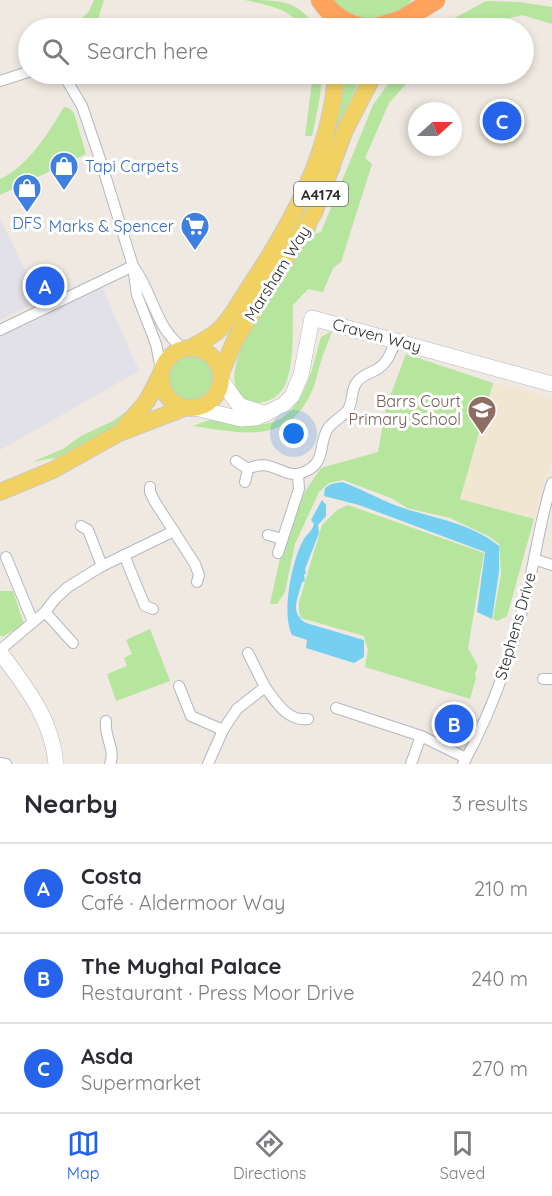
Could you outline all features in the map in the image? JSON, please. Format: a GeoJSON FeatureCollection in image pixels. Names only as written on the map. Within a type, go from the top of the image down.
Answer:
{"type":"FeatureCollection","features":[{"type":"Feature","properties":{"kind":"highway"},"geometry":{"type":"LineString","coordinates":[[413,13],[435,0]]}},
{"type":"Feature","properties":{"kind":"highway"},"geometry":{"type":"LineString","coordinates":[[323,3],[341,18]]}},
{"type":"Feature","properties":{"kind":"main road"},"geometry":{"type":"LineString","coordinates":[[323,3],[328,18]]}},
{"type":"Feature","properties":{"kind":"main road","name":"Marsham Way"},"geometry":{"type":"LineString","coordinates":[[187,348],[208,338],[227,320],[280,241],[300,204],[312,172],[325,131],[335,84]]}},
{"type":"Feature","properties":{"kind":"main road","name":"Marsham Way"},"geometry":{"type":"LineString","coordinates":[[221,376],[235,340],[314,213],[345,130],[369,84]]}},
{"type":"Feature","properties":{"kind":"main road"},"geometry":{"type":"LineString","coordinates":[[187,348],[198,348],[207,352],[217,363],[221,376]]}},
{"type":"Feature","properties":{"kind":"main road","name":"A4174"},"geometry":{"type":"LineString","coordinates":[[119,433],[147,401],[161,371],[173,353],[187,348]]}},
{"type":"Feature","properties":{"kind":"main road"},"geometry":{"type":"LineString","coordinates":[[161,371],[161,382],[167,397],[174,404],[190,408]]}},
{"type":"Feature","properties":{"kind":"main road","name":"A4174"},"geometry":{"type":"LineString","coordinates":[[0,492],[53,470],[119,433],[204,405],[213,399],[219,390],[221,376]]}},
{"type":"Feature","properties":{"kind":"main road","name":"A4174"},"geometry":{"type":"LineString","coordinates":[[0,479],[81,453]]}},
{"type":"Feature","properties":{"kind":"street"},"geometry":{"type":"LineString","coordinates":[[0,81],[18,75]]}},
{"type":"Feature","properties":{"kind":"street"},"geometry":{"type":"LineString","coordinates":[[68,84],[82,106],[133,266],[136,295],[156,344],[161,371]]}},
{"type":"Feature","properties":{"kind":"street"},"geometry":{"type":"LineString","coordinates":[[0,330],[133,266]]}},
{"type":"Feature","properties":{"kind":"street"},"geometry":{"type":"LineString","coordinates":[[133,266],[141,277],[164,326],[176,343],[187,348]]}},
{"type":"Feature","properties":{"kind":"street","name":"Craven Way"},"geometry":{"type":"LineString","coordinates":[[190,408],[241,419],[256,418],[283,405],[292,396],[301,375],[312,318],[552,384]]}},
{"type":"Feature","properties":{"kind":"street"},"geometry":{"type":"LineString","coordinates":[[245,482],[248,470],[257,465],[271,465],[288,473],[298,474],[310,469],[322,453],[328,428],[346,412],[357,381],[388,360],[396,340]]}},
{"type":"Feature","properties":{"kind":"street"},"geometry":{"type":"LineString","coordinates":[[221,376],[239,405],[266,414]]}},
{"type":"Feature","properties":{"kind":"street"},"geometry":{"type":"LineString","coordinates":[[236,461],[248,470]]}},
{"type":"Feature","properties":{"kind":"street"},"geometry":{"type":"LineString","coordinates":[[278,553],[298,489],[298,474]]}},
{"type":"Feature","properties":{"kind":"street","name":"Stephens Drive"},"geometry":{"type":"LineString","coordinates":[[464,761],[489,710],[510,652],[552,483]]}},
{"type":"Feature","properties":{"kind":"street"},"geometry":{"type":"LineString","coordinates":[[150,487],[155,502],[195,564],[199,575],[197,582]]}},
{"type":"Feature","properties":{"kind":"street"},"geometry":{"type":"LineString","coordinates":[[81,525],[88,530],[102,566]]}},
{"type":"Feature","properties":{"kind":"street"},"geometry":{"type":"LineString","coordinates":[[56,764],[50,733],[37,703],[0,651],[45,612],[68,587],[102,566],[174,531]]}},
{"type":"Feature","properties":{"kind":"street"},"geometry":{"type":"LineString","coordinates":[[268,535],[282,539]]}},
{"type":"Feature","properties":{"kind":"street"},"geometry":{"type":"LineString","coordinates":[[124,555],[145,606],[153,609]]}},
{"type":"Feature","properties":{"kind":"street"},"geometry":{"type":"LineString","coordinates":[[6,557],[33,622]]}},
{"type":"Feature","properties":{"kind":"street"},"geometry":{"type":"LineString","coordinates":[[534,559],[552,565]]}},
{"type":"Feature","properties":{"kind":"street"},"geometry":{"type":"LineString","coordinates":[[45,612],[73,643]]}},
{"type":"Feature","properties":{"kind":"street"},"geometry":{"type":"LineString","coordinates":[[248,653],[265,687],[278,705],[298,720],[308,719]]}},
{"type":"Feature","properties":{"kind":"street"},"geometry":{"type":"LineString","coordinates":[[179,686],[191,716],[223,730]]}},
{"type":"Feature","properties":{"kind":"street"},"geometry":{"type":"LineString","coordinates":[[213,763],[223,730],[237,709],[265,687]]}},
{"type":"Feature","properties":{"kind":"street"},"geometry":{"type":"LineString","coordinates":[[336,708],[421,736],[464,761]]}},
{"type":"Feature","properties":{"kind":"street"},"geometry":{"type":"LineString","coordinates":[[106,721],[106,737],[112,749],[110,764]]}},
{"type":"Feature","properties":{"kind":"street"},"geometry":{"type":"LineString","coordinates":[[411,764],[421,736]]}},
{"type":"Feature","properties":{"kind":"street"},"geometry":{"type":"LineString","coordinates":[[0,763],[6,764]]}},
{"type":"Feature","properties":{"kind":"shaded area"},"geometry":{"type":"Polygon","coordinates":[[[0,218],[40,301],[0,320],[0,218]]]}},
{"type":"Feature","properties":{"kind":"shaded area"},"geometry":{"type":"Polygon","coordinates":[[[102,287],[139,371],[0,450],[0,337],[102,287]]]}},
{"type":"Feature","properties":{"kind":"shaded area","name":"Barrs Court Primary School"},"geometry":{"type":"Polygon","coordinates":[[[428,361],[493,383],[552,398],[552,459],[534,519],[459,499],[428,361]]]}},
{"type":"Feature","properties":{"kind":"green space"},"geometry":{"type":"Polygon","coordinates":[[[94,0],[104,0],[98,18],[82,18],[94,0]]]}},
{"type":"Feature","properties":{"kind":"green space"},"geometry":{"type":"Polygon","coordinates":[[[245,0],[278,1],[295,7],[308,18],[293,18],[269,6],[245,0]]]}},
{"type":"Feature","properties":{"kind":"green space"},"geometry":{"type":"Polygon","coordinates":[[[332,0],[412,0],[386,18],[360,18],[332,0]]]}},
{"type":"Feature","properties":{"kind":"green space"},"geometry":{"type":"Polygon","coordinates":[[[486,1],[519,2],[552,7],[552,24],[522,15],[510,18],[455,18],[486,1]]]}},
{"type":"Feature","properties":{"kind":"green space"},"geometry":{"type":"Polygon","coordinates":[[[312,84],[321,84],[312,136],[305,136],[312,84]]]}},
{"type":"Feature","properties":{"kind":"green space"},"geometry":{"type":"Polygon","coordinates":[[[344,84],[357,84],[329,154],[324,148],[339,118],[344,84]]]}},
{"type":"Feature","properties":{"kind":"green space"},"geometry":{"type":"Polygon","coordinates":[[[388,84],[406,84],[389,103],[365,158],[372,164],[341,262],[333,268],[323,292],[308,289],[293,305],[292,354],[286,383],[282,391],[268,401],[252,402],[239,393],[234,379],[242,344],[306,237],[340,165],[341,168],[315,234],[321,232],[373,105],[388,84]]]}},
{"type":"Feature","properties":{"kind":"green space"},"geometry":{"type":"Polygon","coordinates":[[[64,107],[74,113],[86,154],[0,195],[0,179],[29,158],[45,138],[64,107]]]}},
{"type":"Feature","properties":{"kind":"green space"},"geometry":{"type":"Polygon","coordinates":[[[332,331],[311,393],[301,410],[289,421],[261,432],[228,431],[193,426],[209,420],[262,424],[276,421],[287,414],[304,391],[321,337],[332,331]]]}},
{"type":"Feature","properties":{"kind":"green space"},"geometry":{"type":"Polygon","coordinates":[[[406,354],[493,383],[460,499],[534,519],[507,616],[498,621],[493,619],[501,574],[499,544],[490,537],[450,518],[407,508],[391,498],[343,480],[329,483],[319,492],[295,544],[285,592],[277,604],[270,604],[286,531],[306,490],[321,468],[378,452],[386,407],[406,354]]]}},
{"type":"Feature","properties":{"kind":"green space"},"geometry":{"type":"Polygon","coordinates":[[[192,355],[208,362],[215,378],[208,394],[192,401],[176,394],[169,378],[176,362],[192,355]]]}},
{"type":"Feature","properties":{"kind":"green space"},"geometry":{"type":"Polygon","coordinates":[[[134,406],[121,424],[89,444],[59,457],[32,462],[63,449],[81,436],[113,421],[134,406]]]}},
{"type":"Feature","properties":{"kind":"green space"},"geometry":{"type":"Polygon","coordinates":[[[348,505],[484,553],[468,648],[478,666],[470,699],[365,667],[368,650],[364,636],[301,618],[299,602],[322,525],[337,510],[348,505]]]}},
{"type":"Feature","properties":{"kind":"green space"},"geometry":{"type":"Polygon","coordinates":[[[0,591],[13,591],[24,624],[4,636],[0,636],[0,591]]]}},
{"type":"Feature","properties":{"kind":"green space"},"geometry":{"type":"Polygon","coordinates":[[[150,629],[170,681],[116,701],[107,674],[127,666],[124,658],[132,654],[126,640],[150,629]]]}},
{"type":"Feature","properties":{"kind":"water"},"geometry":{"type":"Polygon","coordinates":[[[342,482],[395,505],[453,522],[477,532],[499,546],[499,572],[492,619],[477,612],[485,552],[359,505],[324,496],[325,488],[342,482]]]}},
{"type":"Feature","properties":{"kind":"water"},"geometry":{"type":"Polygon","coordinates":[[[322,500],[326,505],[326,516],[318,525],[319,533],[305,569],[305,581],[302,582],[296,610],[306,623],[364,640],[364,657],[354,663],[306,648],[307,640],[292,635],[289,626],[288,601],[292,573],[304,539],[314,524],[311,520],[322,500]]]}},
{"type":"Feature","properties":{"kind":"place","name":"Asda"},"geometry":{"type":"Point","coordinates":[502,121]}},
{"type":"Feature","properties":{"kind":"place","name":"Tapi Carpets"},"geometry":{"type":"Point","coordinates":[64,192]}},
{"type":"Feature","properties":{"kind":"place","name":"DFS"},"geometry":{"type":"Point","coordinates":[27,214]}},
{"type":"Feature","properties":{"kind":"place","name":"Marks & Spencer"},"geometry":{"type":"Point","coordinates":[195,252]}},
{"type":"Feature","properties":{"kind":"place","name":"Costa"},"geometry":{"type":"Point","coordinates":[45,286]}},
{"type":"Feature","properties":{"kind":"place","name":"Barrs Court Primary School"},"geometry":{"type":"Point","coordinates":[482,436]}},
{"type":"Feature","properties":{"kind":"place","name":"The Mughal Palace"},"geometry":{"type":"Point","coordinates":[454,724]}}]}
